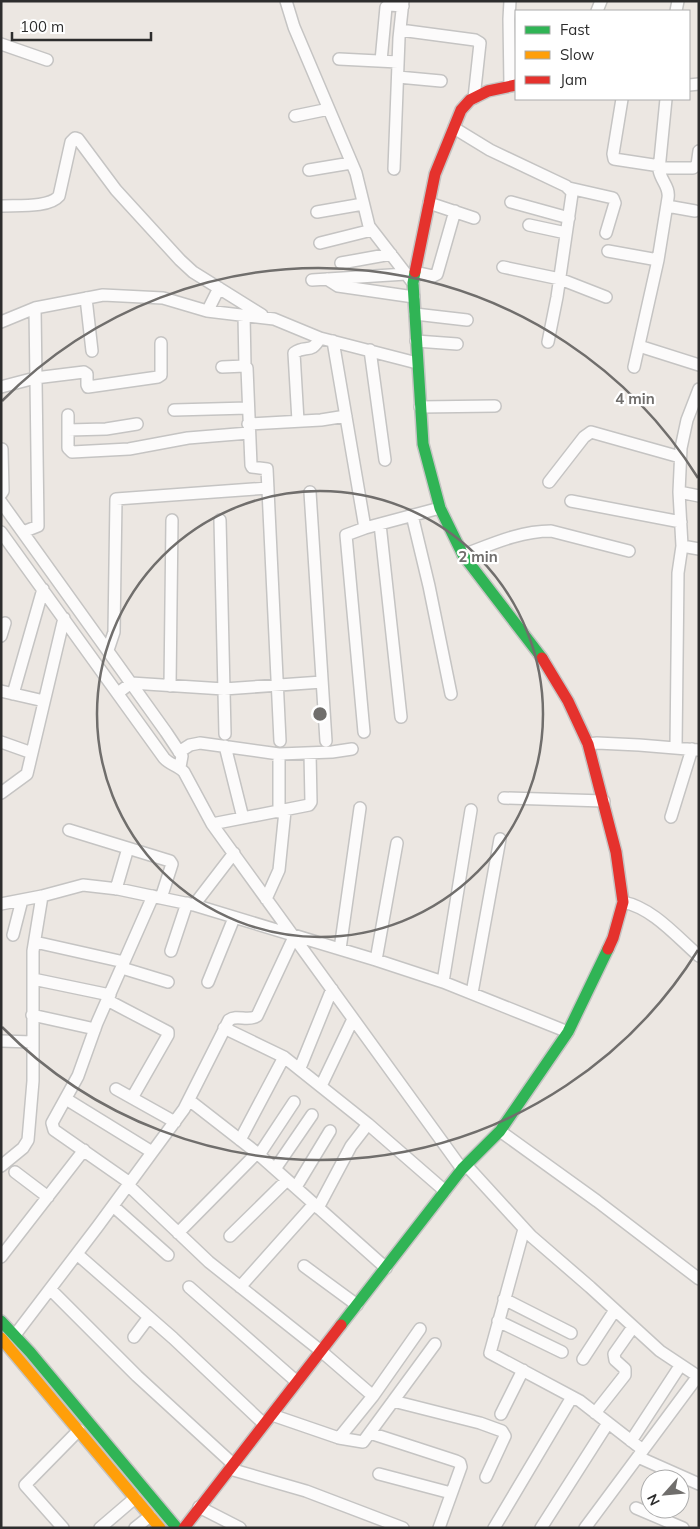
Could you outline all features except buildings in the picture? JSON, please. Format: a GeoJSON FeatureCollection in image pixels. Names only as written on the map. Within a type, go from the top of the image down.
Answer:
{"type":"FeatureCollection","features":[{"type":"Feature","properties":{"kind":"street"},"geometry":{"type":"LineString","coordinates":[[286,1],[294,27],[357,179],[366,219],[372,230],[411,276]]}},
{"type":"Feature","properties":{"kind":"street"},"geometry":{"type":"LineString","coordinates":[[184,1528],[464,1167],[500,1131],[568,1032],[613,938],[623,902],[616,852],[588,744],[568,702],[528,638],[464,555],[440,508],[423,444],[411,276],[435,174],[461,110],[474,98],[488,91],[513,86],[509,19],[510,1]]}},
{"type":"Feature","properties":{"kind":"street"},"geometry":{"type":"LineString","coordinates":[[381,61],[386,7],[403,3],[398,62],[394,169]]}},
{"type":"Feature","properties":{"kind":"street"},"geometry":{"type":"LineString","coordinates":[[400,30],[475,40],[480,43],[474,98]]}},
{"type":"Feature","properties":{"kind":"street"},"geometry":{"type":"LineString","coordinates":[[1,44],[47,60]]}},
{"type":"Feature","properties":{"kind":"street"},"geometry":{"type":"LineString","coordinates":[[339,59],[398,62]]}},
{"type":"Feature","properties":{"kind":"street"},"geometry":{"type":"LineString","coordinates":[[398,77],[441,81]]}},
{"type":"Feature","properties":{"kind":"street"},"geometry":{"type":"LineString","coordinates":[[622,100],[613,154],[614,158],[660,167],[693,168],[697,165],[699,150]]}},
{"type":"Feature","properties":{"kind":"street"},"geometry":{"type":"LineString","coordinates":[[634,367],[658,260],[669,193],[661,178],[660,167],[666,100]]}},
{"type":"Feature","properties":{"kind":"street"},"geometry":{"type":"LineString","coordinates":[[295,116],[328,109]]}},
{"type":"Feature","properties":{"kind":"street"},"geometry":{"type":"LineString","coordinates":[[454,128],[486,147],[569,188],[613,198],[614,203],[606,233]]}},
{"type":"Feature","properties":{"kind":"street"},"geometry":{"type":"LineString","coordinates":[[1,206],[42,204],[55,201],[60,196],[71,142],[74,138],[78,139],[116,190],[170,251],[193,272],[266,318]]}},
{"type":"Feature","properties":{"kind":"street"},"geometry":{"type":"LineString","coordinates":[[309,170],[351,163]]}},
{"type":"Feature","properties":{"kind":"street"},"geometry":{"type":"LineString","coordinates":[[548,342],[569,218],[572,194],[569,188]]}},
{"type":"Feature","properties":{"kind":"street"},"geometry":{"type":"LineString","coordinates":[[511,202],[569,218]]}},
{"type":"Feature","properties":{"kind":"street"},"geometry":{"type":"LineString","coordinates":[[429,203],[474,218]]}},
{"type":"Feature","properties":{"kind":"street"},"geometry":{"type":"LineString","coordinates":[[317,212],[363,204]]}},
{"type":"Feature","properties":{"kind":"street"},"geometry":{"type":"LineString","coordinates":[[667,206],[695,211]]}},
{"type":"Feature","properties":{"kind":"street"},"geometry":{"type":"LineString","coordinates":[[312,280],[433,276],[437,274],[455,212]]}},
{"type":"Feature","properties":{"kind":"street"},"geometry":{"type":"LineString","coordinates":[[529,225],[566,233]]}},
{"type":"Feature","properties":{"kind":"street"},"geometry":{"type":"LineString","coordinates":[[320,242],[372,230]]}},
{"type":"Feature","properties":{"kind":"street"},"geometry":{"type":"LineString","coordinates":[[608,251],[658,260]]}},
{"type":"Feature","properties":{"kind":"street"},"geometry":{"type":"LineString","coordinates":[[341,263],[391,254]]}},
{"type":"Feature","properties":{"kind":"street"},"geometry":{"type":"LineString","coordinates":[[503,267],[560,279],[606,297]]}},
{"type":"Feature","properties":{"kind":"street"},"geometry":{"type":"LineString","coordinates":[[327,279],[338,286],[414,297]]}},
{"type":"Feature","properties":{"kind":"street"},"geometry":{"type":"LineString","coordinates":[[208,310],[219,288]]}},
{"type":"Feature","properties":{"kind":"street"},"geometry":{"type":"LineString","coordinates":[[1,322],[35,308],[103,295],[164,298],[208,310],[274,319],[320,338],[417,363]]}},
{"type":"Feature","properties":{"kind":"street"},"geometry":{"type":"LineString","coordinates":[[86,298],[92,351]]}},
{"type":"Feature","properties":{"kind":"street"},"geometry":{"type":"LineString","coordinates":[[23,532],[38,526],[35,308]]}},
{"type":"Feature","properties":{"kind":"street"},"geometry":{"type":"LineString","coordinates":[[415,314],[467,320]]}},
{"type":"Feature","properties":{"kind":"street"},"geometry":{"type":"LineString","coordinates":[[244,315],[251,466],[267,467],[280,741]]}},
{"type":"Feature","properties":{"kind":"street"},"geometry":{"type":"LineString","coordinates":[[298,421],[294,353],[316,346],[320,338]]}},
{"type":"Feature","properties":{"kind":"street"},"geometry":{"type":"LineString","coordinates":[[333,341],[365,528]]}},
{"type":"Feature","properties":{"kind":"street"},"geometry":{"type":"LineString","coordinates":[[416,341],[457,344]]}},
{"type":"Feature","properties":{"kind":"street"},"geometry":{"type":"LineString","coordinates":[[1,388],[35,378],[84,372],[87,374],[88,387],[158,377],[161,375],[161,343]]}},
{"type":"Feature","properties":{"kind":"street"},"geometry":{"type":"LineString","coordinates":[[639,346],[699,365]]}},
{"type":"Feature","properties":{"kind":"street"},"geometry":{"type":"LineString","coordinates":[[370,350],[386,460]]}},
{"type":"Feature","properties":{"kind":"street"},"geometry":{"type":"LineString","coordinates":[[222,367],[245,366]]}},
{"type":"Feature","properties":{"kind":"street"},"geometry":{"type":"LineString","coordinates":[[676,747],[678,573],[682,546],[680,457],[693,421],[699,389]]}},
{"type":"Feature","properties":{"kind":"street"},"geometry":{"type":"LineString","coordinates":[[420,407],[495,406]]}},
{"type":"Feature","properties":{"kind":"street"},"geometry":{"type":"LineString","coordinates":[[174,410],[248,408]]}},
{"type":"Feature","properties":{"kind":"street"},"geometry":{"type":"LineString","coordinates":[[68,415],[68,448],[72,452],[129,449],[181,438],[346,416]]}},
{"type":"Feature","properties":{"kind":"street"},"geometry":{"type":"LineString","coordinates":[[68,430],[106,429],[137,424]]}},
{"type":"Feature","properties":{"kind":"street"},"geometry":{"type":"LineString","coordinates":[[549,482],[590,432],[680,457]]}},
{"type":"Feature","properties":{"kind":"street"},"geometry":{"type":"LineString","coordinates":[[1,494],[4,491],[2,448]]}},
{"type":"Feature","properties":{"kind":"street"},"geometry":{"type":"LineString","coordinates":[[108,650],[114,632],[116,498],[268,488]]}},
{"type":"Feature","properties":{"kind":"street"},"geometry":{"type":"LineString","coordinates":[[310,492],[326,741]]}},
{"type":"Feature","properties":{"kind":"street"},"geometry":{"type":"LineString","coordinates":[[680,492],[699,496]]}},
{"type":"Feature","properties":{"kind":"street"},"geometry":{"type":"LineString","coordinates":[[571,501],[681,522]]}},
{"type":"Feature","properties":{"kind":"street"},"geometry":{"type":"LineString","coordinates":[[1,502],[178,750],[182,758],[180,767]]}},
{"type":"Feature","properties":{"kind":"street"},"geometry":{"type":"LineString","coordinates":[[364,732],[346,537],[348,533],[440,508]]}},
{"type":"Feature","properties":{"kind":"street"},"geometry":{"type":"LineString","coordinates":[[412,515],[451,694]]}},
{"type":"Feature","properties":{"kind":"street"},"geometry":{"type":"LineString","coordinates":[[170,686],[172,520]]}},
{"type":"Feature","properties":{"kind":"street"},"geometry":{"type":"LineString","coordinates":[[220,520],[225,740],[243,818]]}},
{"type":"Feature","properties":{"kind":"street"},"geometry":{"type":"LineString","coordinates":[[380,524],[401,717]]}},
{"type":"Feature","properties":{"kind":"street"},"geometry":{"type":"LineString","coordinates":[[464,555],[535,532],[551,531],[629,551]]}},
{"type":"Feature","properties":{"kind":"street"},"geometry":{"type":"LineString","coordinates":[[1,532],[164,758],[171,764],[180,767],[189,778],[212,824],[464,1167],[524,1229],[660,1352],[698,1377],[585,1528]]}},
{"type":"Feature","properties":{"kind":"street"},"geometry":{"type":"LineString","coordinates":[[682,546],[699,549]]}},
{"type":"Feature","properties":{"kind":"street"},"geometry":{"type":"LineString","coordinates":[[13,694],[43,589]]}},
{"type":"Feature","properties":{"kind":"street"},"geometry":{"type":"LineString","coordinates":[[1,793],[11,784],[25,776],[64,618]]}},
{"type":"Feature","properties":{"kind":"street"},"geometry":{"type":"LineString","coordinates":[[1,636],[4,622]]}},
{"type":"Feature","properties":{"kind":"street"},"geometry":{"type":"LineString","coordinates":[[118,693],[131,683],[224,689],[322,682]]}},
{"type":"Feature","properties":{"kind":"street"},"geometry":{"type":"LineString","coordinates":[[1,691],[44,701]]}},
{"type":"Feature","properties":{"kind":"street"},"geometry":{"type":"LineString","coordinates":[[178,750],[195,744],[225,740],[279,754],[352,749]]}},
{"type":"Feature","properties":{"kind":"street"},"geometry":{"type":"LineString","coordinates":[[1,742],[32,753]]}},
{"type":"Feature","properties":{"kind":"street"},"geometry":{"type":"LineString","coordinates":[[588,744],[676,747],[695,750],[671,817]]}},
{"type":"Feature","properties":{"kind":"street"},"geometry":{"type":"LineString","coordinates":[[212,824],[309,805],[310,753]]}},
{"type":"Feature","properties":{"kind":"street"},"geometry":{"type":"LineString","coordinates":[[266,898],[279,870],[282,811],[279,754]]}},
{"type":"Feature","properties":{"kind":"street"},"geometry":{"type":"LineString","coordinates":[[504,798],[604,800]]}},
{"type":"Feature","properties":{"kind":"street"},"geometry":{"type":"LineString","coordinates":[[340,949],[360,808]]}},
{"type":"Feature","properties":{"kind":"street"},"geometry":{"type":"LineString","coordinates":[[443,982],[471,810]]}},
{"type":"Feature","properties":{"kind":"street"},"geometry":{"type":"LineString","coordinates":[[69,830],[172,862],[123,965],[95,1029],[78,1076],[52,1123],[54,1130],[129,1184],[209,1262],[321,1351],[373,1396]]}},
{"type":"Feature","properties":{"kind":"street"},"geometry":{"type":"LineString","coordinates":[[472,993],[500,839]]}},
{"type":"Feature","properties":{"kind":"street"},"geometry":{"type":"LineString","coordinates":[[376,960],[397,844]]}},
{"type":"Feature","properties":{"kind":"street"},"geometry":{"type":"LineString","coordinates":[[116,889],[128,848]]}},
{"type":"Feature","properties":{"kind":"street"},"geometry":{"type":"LineString","coordinates":[[170,951],[190,904],[234,853]]}},
{"type":"Feature","properties":{"kind":"street"},"geometry":{"type":"LineString","coordinates":[[1,904],[83,885],[116,889],[190,904],[443,982],[568,1032]]}},
{"type":"Feature","properties":{"kind":"street"},"geometry":{"type":"LineString","coordinates":[[1,1166],[23,1148],[28,1140],[32,1081],[35,942],[42,896]]}},
{"type":"Feature","properties":{"kind":"street"},"geometry":{"type":"LineString","coordinates":[[13,935],[22,900]]}},
{"type":"Feature","properties":{"kind":"street"},"geometry":{"type":"LineString","coordinates":[[623,902],[632,904],[648,913],[699,956]]}},
{"type":"Feature","properties":{"kind":"street"},"geometry":{"type":"LineString","coordinates":[[208,982],[234,918]]}},
{"type":"Feature","properties":{"kind":"street"},"geometry":{"type":"LineString","coordinates":[[1,1355],[8,1339],[77,1254],[175,1122],[189,1100],[224,1028],[231,1018],[251,1019],[257,1016],[294,936]]}},
{"type":"Feature","properties":{"kind":"street"},"geometry":{"type":"LineString","coordinates":[[35,942],[123,965],[168,982]]}},
{"type":"Feature","properties":{"kind":"street"},"geometry":{"type":"LineString","coordinates":[[33,979],[109,998],[168,1032],[132,1098]]}},
{"type":"Feature","properties":{"kind":"street"},"geometry":{"type":"LineString","coordinates":[[300,1068],[332,989]]}},
{"type":"Feature","properties":{"kind":"street"},"geometry":{"type":"LineString","coordinates":[[32,1015],[95,1029]]}},
{"type":"Feature","properties":{"kind":"street"},"geometry":{"type":"LineString","coordinates":[[321,1086],[353,1018]]}},
{"type":"Feature","properties":{"kind":"street"},"geometry":{"type":"LineString","coordinates":[[224,1028],[284,1057],[300,1068],[445,1191]]}},
{"type":"Feature","properties":{"kind":"street"},"geometry":{"type":"LineString","coordinates":[[1,1041],[32,1042]]}},
{"type":"Feature","properties":{"kind":"street"},"geometry":{"type":"LineString","coordinates":[[240,1140],[284,1057]]}},
{"type":"Feature","properties":{"kind":"street"},"geometry":{"type":"LineString","coordinates":[[116,1089],[175,1122]]}},
{"type":"Feature","properties":{"kind":"street"},"geometry":{"type":"LineString","coordinates":[[66,1099],[152,1152]]}},
{"type":"Feature","properties":{"kind":"street"},"geometry":{"type":"LineString","coordinates":[[189,1100],[258,1154],[386,1268]]}},
{"type":"Feature","properties":{"kind":"street"},"geometry":{"type":"LineString","coordinates":[[178,1233],[258,1154],[294,1102]]}},
{"type":"Feature","properties":{"kind":"street"},"geometry":{"type":"LineString","coordinates":[[274,1168],[312,1115]]}},
{"type":"Feature","properties":{"kind":"street"},"geometry":{"type":"LineString","coordinates":[[240,1287],[316,1206],[351,1146],[368,1124]]}},
{"type":"Feature","properties":{"kind":"street"},"geometry":{"type":"LineString","coordinates":[[230,1236],[292,1184],[330,1131]]}},
{"type":"Feature","properties":{"kind":"street"},"geometry":{"type":"LineString","coordinates":[[500,1131],[597,1201],[699,1279]]}},
{"type":"Feature","properties":{"kind":"street"},"geometry":{"type":"LineString","coordinates":[[1,1257],[84,1150]]}},
{"type":"Feature","properties":{"kind":"street"},"geometry":{"type":"LineString","coordinates":[[15,1172],[48,1197]]}},
{"type":"Feature","properties":{"kind":"street"},"geometry":{"type":"LineString","coordinates":[[113,1206],[168,1255]]}},
{"type":"Feature","properties":{"kind":"street"},"geometry":{"type":"LineString","coordinates":[[524,1229],[490,1353],[572,1397],[631,1440],[641,1454],[699,1484]]}},
{"type":"Feature","properties":{"kind":"street"},"geometry":{"type":"LineString","coordinates":[[77,1254],[149,1317],[264,1424]]}},
{"type":"Feature","properties":{"kind":"street"},"geometry":{"type":"LineString","coordinates":[[304,1266],[357,1305]]}},
{"type":"Feature","properties":{"kind":"street"},"geometry":{"type":"LineString","coordinates":[[189,1286],[297,1382]]}},
{"type":"Feature","properties":{"kind":"street"},"geometry":{"type":"LineString","coordinates":[[50,1289],[231,1466],[306,1491],[403,1528]]}},
{"type":"Feature","properties":{"kind":"street"},"geometry":{"type":"LineString","coordinates":[[504,1300],[571,1333]]}},
{"type":"Feature","properties":{"kind":"street"},"geometry":{"type":"LineString","coordinates":[[583,1359],[615,1310]]}},
{"type":"Feature","properties":{"kind":"street"},"geometry":{"type":"LineString","coordinates":[[134,1337],[149,1317]]}},
{"type":"Feature","properties":{"kind":"street"},"geometry":{"type":"LineString","coordinates":[[1,1320],[8,1339],[79,1430],[160,1528]]}},
{"type":"Feature","properties":{"kind":"street"},"geometry":{"type":"LineString","coordinates":[[498,1321],[562,1352]]}},
{"type":"Feature","properties":{"kind":"street"},"geometry":{"type":"LineString","coordinates":[[595,1414],[625,1375],[625,1369],[615,1360],[614,1354],[633,1327]]}},
{"type":"Feature","properties":{"kind":"street"},"geometry":{"type":"LineString","coordinates":[[339,1438],[373,1396],[420,1329]]}},
{"type":"Feature","properties":{"kind":"street"},"geometry":{"type":"LineString","coordinates":[[8,1339],[177,1528]]}},
{"type":"Feature","properties":{"kind":"street"},"geometry":{"type":"LineString","coordinates":[[272,1414],[339,1438],[362,1442],[435,1344]]}},
{"type":"Feature","properties":{"kind":"street"},"geometry":{"type":"LineString","coordinates":[[631,1440],[680,1366]]}},
{"type":"Feature","properties":{"kind":"street"},"geometry":{"type":"LineString","coordinates":[[501,1414],[523,1370]]}},
{"type":"Feature","properties":{"kind":"street"},"geometry":{"type":"LineString","coordinates":[[494,1528],[572,1397]]}},
{"type":"Feature","properties":{"kind":"street"},"geometry":{"type":"LineString","coordinates":[[393,1401],[480,1423],[502,1431],[505,1436],[486,1477]]}},
{"type":"Feature","properties":{"kind":"street"},"geometry":{"type":"LineString","coordinates":[[541,1528],[608,1423]]}},
{"type":"Feature","properties":{"kind":"street"},"geometry":{"type":"LineString","coordinates":[[63,1528],[25,1484],[79,1430]]}},
{"type":"Feature","properties":{"kind":"street"},"geometry":{"type":"LineString","coordinates":[[370,1433],[456,1461],[461,1467],[439,1528]]}},
{"type":"Feature","properties":{"kind":"street"},"geometry":{"type":"LineString","coordinates":[[379,1474],[451,1493]]}},
{"type":"Feature","properties":{"kind":"street"},"geometry":{"type":"LineString","coordinates":[[100,1528],[135,1498]]}},
{"type":"Feature","properties":{"kind":"street"},"geometry":{"type":"LineString","coordinates":[[200,1507],[240,1528]]}},
{"type":"Feature","properties":{"kind":"street"},"geometry":{"type":"LineString","coordinates":[[636,1508],[683,1528]]}},
{"type":"Feature","properties":{"kind":"street"},"geometry":{"type":"LineString","coordinates":[[135,1528],[150,1516]]}},
{"type":"Feature","properties":{"kind":"traffic: fast"},"geometry":{"type":"LineString","coordinates":[[415,272],[413,283],[423,444],[440,508],[463,555],[542,658]]}},
{"type":"Feature","properties":{"kind":"traffic: fast"},"geometry":{"type":"LineString","coordinates":[[341,1325],[462,1169],[500,1131],[568,1032],[608,949]]}},
{"type":"Feature","properties":{"kind":"traffic: fast"},"geometry":{"type":"LineString","coordinates":[[1,1321],[30,1352],[177,1528]]}},
{"type":"Feature","properties":{"kind":"traffic: slow"},"geometry":{"type":"LineString","coordinates":[[1,1338],[160,1528]]}},
{"type":"Feature","properties":{"kind":"traffic: jam"},"geometry":{"type":"LineString","coordinates":[[415,272],[435,174],[461,110],[470,100],[488,91],[515,85]]}},
{"type":"Feature","properties":{"kind":"traffic: jam"},"geometry":{"type":"LineString","coordinates":[[542,658],[568,701],[588,744],[616,852],[623,902],[608,949]]}},
{"type":"Feature","properties":{"kind":"traffic: jam"},"geometry":{"type":"LineString","coordinates":[[184,1528],[341,1325]]}}]}
